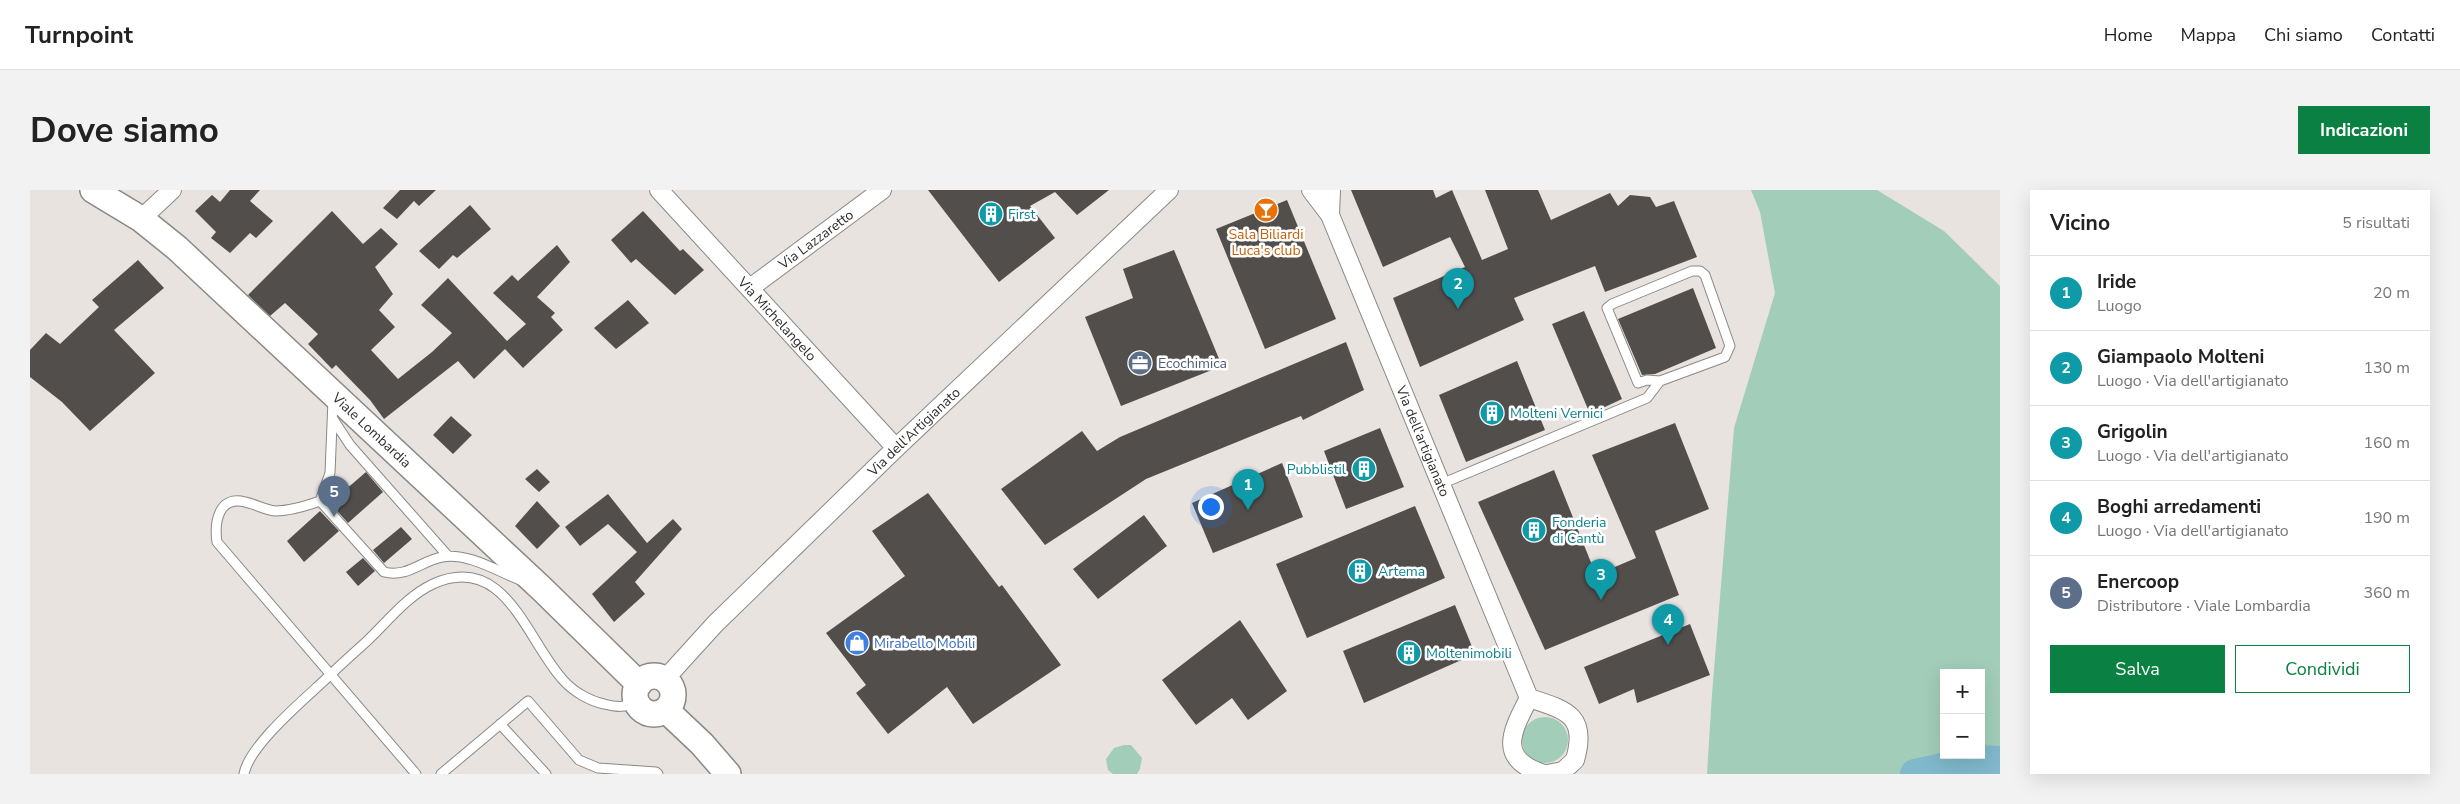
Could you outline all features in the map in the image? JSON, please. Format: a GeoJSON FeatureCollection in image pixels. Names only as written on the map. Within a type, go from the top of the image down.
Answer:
{"type":"FeatureCollection","features":[{"type":"Feature","properties":{"kind":"main road","name":"Viale Lombardia"},"geometry":{"type":"LineString","coordinates":[[93,190],[142,219],[177,248],[333,406],[542,588],[638,693]]}},
{"type":"Feature","properties":{"kind":"main road"},"geometry":{"type":"LineString","coordinates":[[654,676],[665,679],[672,688],[673,694],[666,710],[661,713],[644,711],[638,693],[654,676]]}},
{"type":"Feature","properties":{"kind":"main road"},"geometry":{"type":"LineString","coordinates":[[666,710],[702,744],[728,774]]}},
{"type":"Feature","properties":{"kind":"street"},"geometry":{"type":"LineString","coordinates":[[142,219],[172,190]]}},
{"type":"Feature","properties":{"kind":"street","name":"Via Michelangelo"},"geometry":{"type":"LineString","coordinates":[[659,190],[896,448]]}},
{"type":"Feature","properties":{"kind":"street","name":"Via Lazzaretto"},"geometry":{"type":"LineString","coordinates":[[750,288],[882,190]]}},
{"type":"Feature","properties":{"kind":"street","name":"Via dell'Artigianato"},"geometry":{"type":"LineString","coordinates":[[665,679],[716,624],[896,448],[1169,190]]}},
{"type":"Feature","properties":{"kind":"street","name":"Via dell'artigianato"},"geometry":{"type":"LineString","coordinates":[[1311,190],[1330,215],[1529,698]]}},
{"type":"Feature","properties":{"kind":"street"},"geometry":{"type":"LineString","coordinates":[[1330,215],[1331,190]]}},
{"type":"Feature","properties":{"kind":"street"},"geometry":{"type":"LineString","coordinates":[[1529,698],[1563,709],[1573,718],[1580,734],[1575,760],[1563,771],[1546,774],[1527,769],[1518,759],[1512,746],[1514,724],[1529,698]]}},
{"type":"Feature","properties":{"kind":"lane"},"geometry":{"type":"LineString","coordinates":[[1441,484],[1647,398],[1660,381],[1725,357],[1729,352],[1730,346],[1705,275],[1700,271],[1683,275],[1612,304],[1607,308],[1638,383],[1647,380],[1660,381]]}},
{"type":"Feature","properties":{"kind":"lane"},"geometry":{"type":"LineString","coordinates":[[320,501],[330,473],[333,406]]}},
{"type":"Feature","properties":{"kind":"lane"},"geometry":{"type":"LineString","coordinates":[[333,406],[350,445],[448,556]]}},
{"type":"Feature","properties":{"kind":"lane"},"geometry":{"type":"LineString","coordinates":[[320,501],[296,509],[274,511],[243,501],[229,502],[221,508],[215,525],[217,542],[416,774]]}},
{"type":"Feature","properties":{"kind":"lane"},"geometry":{"type":"LineString","coordinates":[[320,501],[384,572],[393,574],[403,573],[448,556],[469,560],[542,588]]}},
{"type":"Feature","properties":{"kind":"lane"},"geometry":{"type":"LineString","coordinates":[[244,774],[257,749],[280,723],[420,592],[440,582],[464,578],[481,580],[507,597],[565,682],[597,702],[628,706],[638,693]]}},
{"type":"Feature","properties":{"kind":"lane"},"geometry":{"type":"LineString","coordinates":[[441,774],[528,701],[580,760],[598,768],[656,772],[658,774]]}},
{"type":"Feature","properties":{"kind":"lane"},"geometry":{"type":"LineString","coordinates":[[500,724],[546,774]]}},
{"type":"Feature","properties":{"kind":"green space"},"geometry":{"type":"Polygon","coordinates":[[[1751,190],[1877,190],[1944,231],[2000,286],[2000,774],[1707,774],[1734,428],[1775,293],[1760,212],[1751,190]]]}},
{"type":"Feature","properties":{"kind":"green space"},"geometry":{"type":"Polygon","coordinates":[[[1545,717],[1558,721],[1564,727],[1568,740],[1564,753],[1558,759],[1545,763],[1532,759],[1526,753],[1522,740],[1526,727],[1532,721],[1545,717]]]}},
{"type":"Feature","properties":{"kind":"green space"},"geometry":{"type":"Polygon","coordinates":[[[1131,745],[1142,758],[1137,774],[1113,774],[1108,770],[1106,759],[1114,748],[1131,745]]]}},
{"type":"Feature","properties":{"kind":"building"},"geometry":{"type":"Polygon","coordinates":[[[230,190],[260,190],[250,201],[273,221],[256,238],[250,233],[230,253],[211,238],[216,232],[195,211],[212,195],[220,202],[230,190]]]}},
{"type":"Feature","properties":{"kind":"building"},"geometry":{"type":"Polygon","coordinates":[[[400,190],[436,190],[419,206],[414,201],[397,219],[383,208],[400,190]]]}},
{"type":"Feature","properties":{"kind":"building","name":"First"},"geometry":{"type":"Polygon","coordinates":[[[928,190],[1109,190],[1077,215],[1055,192],[1030,206],[1055,238],[999,282],[928,190]]]}},
{"type":"Feature","properties":{"kind":"building"},"geometry":{"type":"Polygon","coordinates":[[[1351,190],[1433,190],[1436,198],[1452,190],[1482,260],[1508,249],[1485,190],[1538,190],[1551,220],[1610,193],[1618,206],[1630,195],[1650,197],[1656,207],[1674,201],[1697,257],[1605,292],[1595,266],[1514,298],[1524,320],[1420,367],[1393,298],[1465,267],[1450,237],[1383,267],[1351,190]]]}},
{"type":"Feature","properties":{"kind":"building"},"geometry":{"type":"Polygon","coordinates":[[[1287,200],[1336,319],[1265,349],[1216,229],[1287,200]]]}},
{"type":"Feature","properties":{"kind":"building"},"geometry":{"type":"Polygon","coordinates":[[[470,205],[491,229],[457,258],[453,255],[439,269],[419,251],[470,205]]]}},
{"type":"Feature","properties":{"kind":"building"},"geometry":{"type":"Polygon","coordinates":[[[332,211],[363,244],[381,228],[398,244],[375,267],[393,294],[379,310],[395,327],[371,350],[398,379],[452,333],[421,305],[448,278],[507,341],[526,324],[493,293],[512,275],[518,281],[557,245],[570,262],[537,297],[555,313],[551,317],[563,330],[523,368],[505,349],[474,379],[458,361],[384,419],[370,400],[336,365],[332,369],[308,344],[318,334],[285,303],[270,316],[248,295],[332,211]]]}},
{"type":"Feature","properties":{"kind":"building"},"geometry":{"type":"Polygon","coordinates":[[[643,211],[680,251],[683,249],[704,270],[675,295],[636,259],[631,263],[611,240],[643,211]]]}},
{"type":"Feature","properties":{"kind":"building"},"geometry":{"type":"Polygon","coordinates":[[[1174,250],[1222,366],[1121,406],[1085,317],[1133,298],[1123,269],[1174,250]]]}},
{"type":"Feature","properties":{"kind":"building"},"geometry":{"type":"Polygon","coordinates":[[[138,260],[164,288],[114,330],[155,373],[90,431],[62,402],[30,377],[30,350],[46,333],[60,344],[99,307],[92,300],[138,260]]]}},
{"type":"Feature","properties":{"kind":"building"},"geometry":{"type":"Polygon","coordinates":[[[1693,288],[1716,348],[1655,374],[1642,375],[1618,319],[1693,288]]]}},
{"type":"Feature","properties":{"kind":"building"},"geometry":{"type":"Polygon","coordinates":[[[628,300],[649,323],[616,349],[594,328],[628,300]]]}},
{"type":"Feature","properties":{"kind":"building"},"geometry":{"type":"Polygon","coordinates":[[[1584,311],[1622,399],[1590,414],[1552,324],[1584,311]]]}},
{"type":"Feature","properties":{"kind":"building"},"geometry":{"type":"Polygon","coordinates":[[[1346,342],[1364,390],[1303,420],[1301,416],[1146,479],[1045,545],[1001,489],[1082,431],[1097,451],[1120,437],[1346,342]]]}},
{"type":"Feature","properties":{"kind":"building","name":"Molteni Vernici"},"geometry":{"type":"Polygon","coordinates":[[[1517,361],[1545,430],[1466,462],[1439,395],[1517,361]]]}},
{"type":"Feature","properties":{"kind":"building"},"geometry":{"type":"Polygon","coordinates":[[[451,416],[472,435],[453,454],[433,435],[451,416]]]}},
{"type":"Feature","properties":{"kind":"building"},"geometry":{"type":"Polygon","coordinates":[[[1675,423],[1709,509],[1655,531],[1679,595],[1545,650],[1478,502],[1554,470],[1596,575],[1636,558],[1592,455],[1675,423]]]}},
{"type":"Feature","properties":{"kind":"building","name":"Pubblistil"},"geometry":{"type":"Polygon","coordinates":[[[1380,428],[1404,487],[1346,509],[1324,451],[1380,428]]]}},
{"type":"Feature","properties":{"kind":"building"},"geometry":{"type":"Polygon","coordinates":[[[1282,463],[1303,517],[1213,553],[1192,503],[1282,463]]]}},
{"type":"Feature","properties":{"kind":"building"},"geometry":{"type":"Polygon","coordinates":[[[537,469],[550,482],[539,492],[525,479],[537,469]]]}},
{"type":"Feature","properties":{"kind":"building"},"geometry":{"type":"Polygon","coordinates":[[[366,472],[383,492],[348,523],[330,503],[366,472]]]}},
{"type":"Feature","properties":{"kind":"building"},"geometry":{"type":"Polygon","coordinates":[[[928,493],[999,587],[1002,585],[1061,665],[973,724],[947,687],[888,734],[856,693],[866,685],[826,633],[905,576],[872,531],[928,493]]]}},
{"type":"Feature","properties":{"kind":"building"},"geometry":{"type":"Polygon","coordinates":[[[608,494],[647,543],[673,519],[682,529],[635,582],[645,594],[614,622],[592,594],[637,552],[608,524],[580,546],[565,527],[608,494]]]}},
{"type":"Feature","properties":{"kind":"building"},"geometry":{"type":"Polygon","coordinates":[[[537,501],[560,526],[537,549],[515,526],[537,501]]]}},
{"type":"Feature","properties":{"kind":"building","name":"Artema"},"geometry":{"type":"Polygon","coordinates":[[[1415,506],[1445,578],[1307,638],[1276,564],[1415,506]]]}},
{"type":"Feature","properties":{"kind":"building"},"geometry":{"type":"Polygon","coordinates":[[[320,511],[339,531],[304,562],[287,541],[320,511]]]}},
{"type":"Feature","properties":{"kind":"building"},"geometry":{"type":"Polygon","coordinates":[[[1144,515],[1167,546],[1098,599],[1073,569],[1144,515]]]}},
{"type":"Feature","properties":{"kind":"building"},"geometry":{"type":"Polygon","coordinates":[[[401,527],[412,539],[384,563],[373,550],[401,527]]]}},
{"type":"Feature","properties":{"kind":"building"},"geometry":{"type":"Polygon","coordinates":[[[363,558],[375,571],[358,586],[346,572],[363,558]]]}},
{"type":"Feature","properties":{"kind":"building","name":"Moltenimobili"},"geometry":{"type":"Polygon","coordinates":[[[1455,605],[1475,654],[1364,703],[1343,651],[1455,605]]]}},
{"type":"Feature","properties":{"kind":"building"},"geometry":{"type":"Polygon","coordinates":[[[1240,620],[1287,691],[1248,720],[1232,698],[1196,725],[1162,680],[1240,620]]]}},
{"type":"Feature","properties":{"kind":"building"},"geometry":{"type":"Polygon","coordinates":[[[1690,624],[1710,675],[1637,703],[1634,689],[1599,704],[1584,667],[1690,624]]]}},
{"type":"Feature","properties":{"kind":"waterway"},"geometry":{"type":"LineString","coordinates":[[1915,774],[1980,760],[2000,761]]}},
{"type":"Feature","properties":{"kind":"place","name":"Sala Biliardi Luca's club"},"geometry":{"type":"Point","coordinates":[1266,210]}},
{"type":"Feature","properties":{"kind":"place","name":"First"},"geometry":{"type":"Point","coordinates":[991,214]}},
{"type":"Feature","properties":{"kind":"place","name":"Giampaolo Molteni"},"geometry":{"type":"Point","coordinates":[1458,309]}},
{"type":"Feature","properties":{"kind":"place","name":"Ecochimica"},"geometry":{"type":"Point","coordinates":[1140,363]}},
{"type":"Feature","properties":{"kind":"place","name":"Molteni Vernici"},"geometry":{"type":"Point","coordinates":[1492,413]}},
{"type":"Feature","properties":{"kind":"place","name":"Pubblistil"},"geometry":{"type":"Point","coordinates":[1364,469]}},
{"type":"Feature","properties":{"kind":"place","name":"Iride"},"geometry":{"type":"Point","coordinates":[1248,510]}},
{"type":"Feature","properties":{"kind":"place","name":"Enercoop"},"geometry":{"type":"Point","coordinates":[334,517]}},
{"type":"Feature","properties":{"kind":"place","name":"Fonderia di Cantù"},"geometry":{"type":"Point","coordinates":[1534,530]}},
{"type":"Feature","properties":{"kind":"place","name":"Artema"},"geometry":{"type":"Point","coordinates":[1360,571]}},
{"type":"Feature","properties":{"kind":"place","name":"Grigolin"},"geometry":{"type":"Point","coordinates":[1601,600]}},
{"type":"Feature","properties":{"kind":"place","name":"Mirabello Mobili"},"geometry":{"type":"Point","coordinates":[857,643]}},
{"type":"Feature","properties":{"kind":"place","name":"Boghi arredamenti"},"geometry":{"type":"Point","coordinates":[1668,645]}},
{"type":"Feature","properties":{"kind":"place","name":"Moltenimobili"},"geometry":{"type":"Point","coordinates":[1409,653]}}]}
